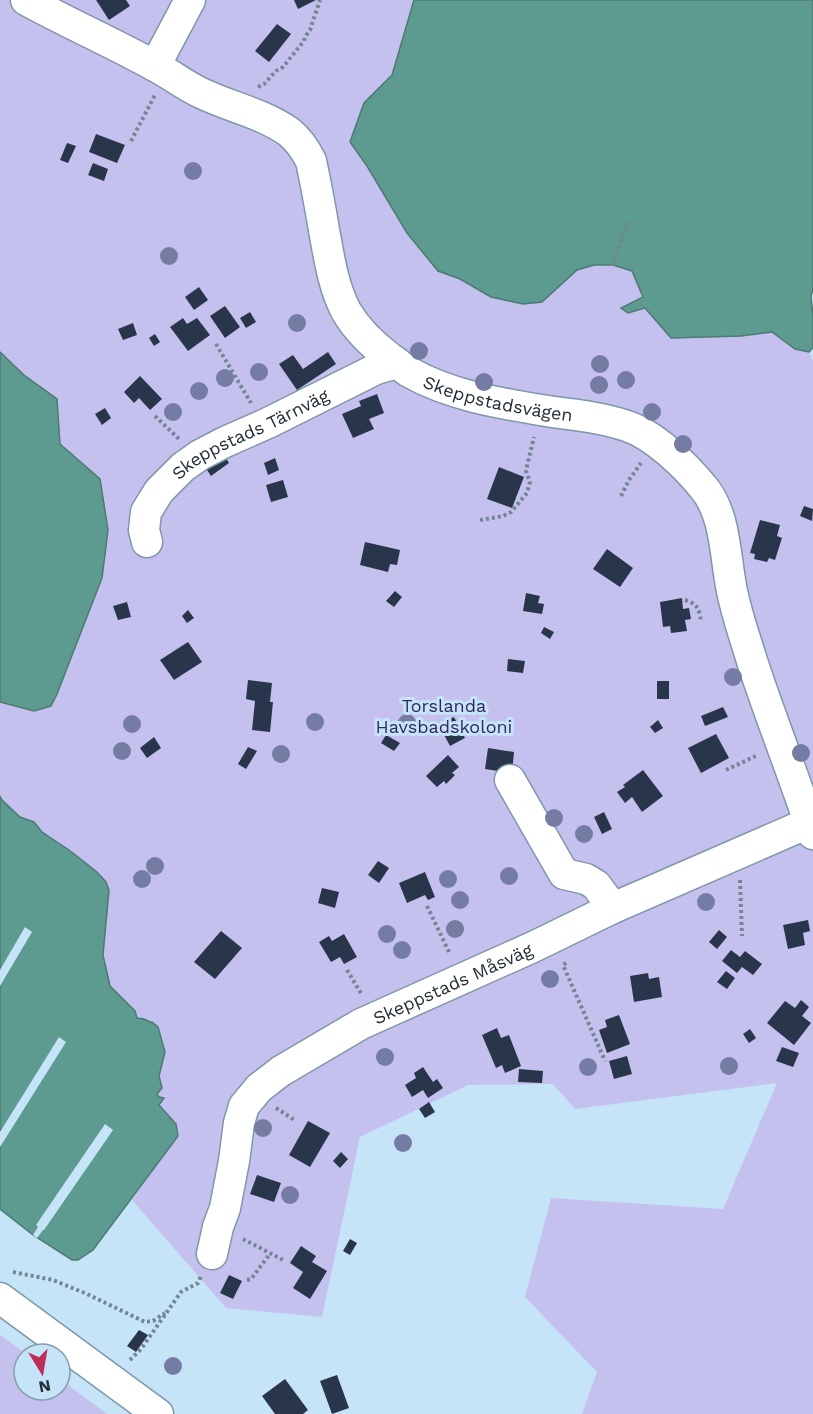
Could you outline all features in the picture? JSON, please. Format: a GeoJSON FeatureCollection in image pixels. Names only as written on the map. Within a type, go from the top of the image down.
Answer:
{"type":"FeatureCollection","features":[{"type":"Feature","properties":{"kind":"street","name":"Skeppstadsvägen"},"geometry":{"type":"LineString","coordinates":[[26,0],[202,93],[271,121],[289,132],[302,144],[311,160],[330,262],[337,290],[346,310],[365,336],[407,371],[431,383],[486,400],[595,418],[629,427],[670,454],[704,488],[715,506],[721,526],[736,610],[781,744],[812,826]]}},
{"type":"Feature","properties":{"kind":"street"},"geometry":{"type":"LineString","coordinates":[[161,70],[190,0]]}},
{"type":"Feature","properties":{"kind":"street","name":"Skeppstads Tärnväg"},"geometry":{"type":"LineString","coordinates":[[147,542],[144,530],[146,512],[159,491],[183,467],[200,455],[376,369],[397,363]]}},
{"type":"Feature","properties":{"kind":"street"},"geometry":{"type":"LineString","coordinates":[[510,780],[564,874],[586,879],[596,885],[613,908]]}},
{"type":"Feature","properties":{"kind":"street","name":"Skeppstads Måsväg"},"geometry":{"type":"LineString","coordinates":[[215,1240],[225,1208],[238,1123],[244,1106],[259,1088],[281,1071],[361,1024],[533,947],[613,908],[736,855],[812,826]]}},
{"type":"Feature","properties":{"kind":"street"},"geometry":{"type":"LineString","coordinates":[[5,1285],[116,1384],[158,1414]]}},
{"type":"Feature","properties":{"kind":"path"},"geometry":{"type":"LineString","coordinates":[[253,87],[261,87],[276,70],[283,67],[304,41],[320,0]]}},
{"type":"Feature","properties":{"kind":"path"},"geometry":{"type":"LineString","coordinates":[[131,141],[161,70]]}},
{"type":"Feature","properties":{"kind":"path"},"geometry":{"type":"LineString","coordinates":[[614,265],[628,220]]}},
{"type":"Feature","properties":{"kind":"path"},"geometry":{"type":"LineString","coordinates":[[216,344],[265,425]]}},
{"type":"Feature","properties":{"kind":"path"},"geometry":{"type":"LineString","coordinates":[[480,520],[503,516],[511,512],[527,493],[530,482],[526,471],[540,410]]}},
{"type":"Feature","properties":{"kind":"path"},"geometry":{"type":"LineString","coordinates":[[621,496],[629,480],[655,443]]}},
{"type":"Feature","properties":{"kind":"path"},"geometry":{"type":"LineString","coordinates":[[685,600],[693,603],[699,611],[701,621]]}},
{"type":"Feature","properties":{"kind":"path"},"geometry":{"type":"LineString","coordinates":[[726,770],[781,744]]}},
{"type":"Feature","properties":{"kind":"path"},"geometry":{"type":"LineString","coordinates":[[736,855],[740,873],[742,936]]}},
{"type":"Feature","properties":{"kind":"path"},"geometry":{"type":"LineString","coordinates":[[427,906],[462,978]]}},
{"type":"Feature","properties":{"kind":"path"},"geometry":{"type":"LineString","coordinates":[[569,961],[563,965],[605,1061]]}},
{"type":"Feature","properties":{"kind":"path"},"geometry":{"type":"LineString","coordinates":[[116,1384],[122,1371],[141,1349],[181,1292],[198,1283],[215,1240],[270,1253],[285,1261]]}},
{"type":"Feature","properties":{"kind":"path"},"geometry":{"type":"LineString","coordinates":[[247,1280],[251,1279],[270,1253]]}},
{"type":"Feature","properties":{"kind":"path"},"geometry":{"type":"LineString","coordinates":[[5,1285],[53,1280],[145,1322],[153,1321],[165,1313]]}},
{"type":"Feature","properties":{"kind":"green space","name":"Torslanda Havsbadskoloni"},"geometry":{"type":"Polygon","coordinates":[[[0,0],[414,0],[392,75],[364,103],[350,142],[407,233],[438,271],[460,279],[491,297],[559,285],[577,270],[594,265],[613,265],[632,271],[643,297],[621,308],[628,313],[645,308],[671,338],[741,336],[772,332],[795,349],[809,352],[813,361],[813,1414],[582,1414],[597,1372],[525,1297],[551,1198],[723,1209],[777,1083],[575,1109],[553,1084],[468,1085],[360,1137],[322,1317],[226,1308],[132,1200],[178,1136],[176,1124],[162,1109],[157,1094],[162,1088],[159,1076],[165,1052],[148,1022],[137,1018],[135,1011],[110,986],[103,955],[109,890],[106,882],[69,850],[42,832],[34,822],[20,817],[1,800],[0,796],[0,702],[34,711],[57,694],[102,579],[100,479],[60,444],[57,399],[24,375],[0,352],[0,0]]]}},
{"type":"Feature","properties":{"kind":"green space"},"geometry":{"type":"Polygon","coordinates":[[[0,1335],[12,1344],[12,1402],[72,1402],[72,1388],[107,1414],[0,1414],[0,1335]]]}},
{"type":"Feature","properties":{"kind":"shaded area"},"geometry":{"type":"Polygon","coordinates":[[[414,0],[813,0],[813,290],[811,296],[813,348],[809,352],[795,349],[772,332],[741,336],[671,338],[645,308],[628,313],[621,308],[643,297],[632,271],[613,265],[594,265],[577,270],[542,302],[523,304],[491,297],[460,279],[438,271],[407,233],[350,142],[364,103],[392,75],[414,0]]]}},
{"type":"Feature","properties":{"kind":"shaded area"},"geometry":{"type":"Polygon","coordinates":[[[0,352],[24,375],[57,399],[60,444],[100,479],[108,530],[102,578],[57,694],[51,706],[34,711],[0,702],[0,352]]]}},
{"type":"Feature","properties":{"kind":"shaded area"},"geometry":{"type":"Polygon","coordinates":[[[0,796],[20,817],[34,822],[42,832],[69,850],[106,882],[109,890],[103,955],[110,986],[135,1011],[137,1018],[152,1022],[158,1027],[165,1052],[159,1076],[162,1088],[157,1094],[164,1098],[159,1105],[176,1124],[178,1136],[93,1250],[78,1260],[72,1260],[33,1235],[0,1209],[0,796]]]}},
{"type":"Feature","properties":{"kind":"pier"},"geometry":{"type":"Polygon","coordinates":[[[25,927],[32,932],[0,986],[0,970],[25,927]]]}},
{"type":"Feature","properties":{"kind":"pier"},"geometry":{"type":"Polygon","coordinates":[[[59,1037],[66,1042],[0,1147],[0,1132],[59,1037]]]}},
{"type":"Feature","properties":{"kind":"pier"},"geometry":{"type":"Polygon","coordinates":[[[105,1124],[113,1130],[37,1238],[33,1235],[38,1227],[36,1225],[105,1124]]]}},
{"type":"Feature","properties":{"kind":"building"},"geometry":{"type":"Polygon","coordinates":[[[96,0],[126,0],[130,6],[109,20],[96,0]]]}},
{"type":"Feature","properties":{"kind":"building"},"geometry":{"type":"Polygon","coordinates":[[[294,0],[316,0],[298,9],[294,0]]]}},
{"type":"Feature","properties":{"kind":"building"},"geometry":{"type":"Polygon","coordinates":[[[277,24],[291,34],[269,62],[255,51],[277,24]]]}},
{"type":"Feature","properties":{"kind":"building"},"geometry":{"type":"Polygon","coordinates":[[[96,134],[125,145],[117,163],[89,152],[96,134]]]}},
{"type":"Feature","properties":{"kind":"building"},"geometry":{"type":"Polygon","coordinates":[[[67,143],[76,146],[68,163],[60,160],[67,143]]]}},
{"type":"Feature","properties":{"kind":"building"},"geometry":{"type":"Polygon","coordinates":[[[93,163],[108,169],[104,181],[88,175],[93,163]]]}},
{"type":"Feature","properties":{"kind":"building"},"geometry":{"type":"Polygon","coordinates":[[[199,287],[208,300],[194,310],[185,297],[199,287]]]}},
{"type":"Feature","properties":{"kind":"building"},"geometry":{"type":"Polygon","coordinates":[[[225,306],[240,327],[225,338],[210,316],[225,306]]]}},
{"type":"Feature","properties":{"kind":"building"},"geometry":{"type":"Polygon","coordinates":[[[250,312],[256,322],[246,328],[240,318],[250,312]]]}},
{"type":"Feature","properties":{"kind":"building"},"geometry":{"type":"Polygon","coordinates":[[[183,318],[187,324],[197,318],[210,335],[188,351],[170,327],[183,318]]]}},
{"type":"Feature","properties":{"kind":"building"},"geometry":{"type":"Polygon","coordinates":[[[133,323],[137,335],[123,340],[118,329],[133,323]]]}},
{"type":"Feature","properties":{"kind":"building"},"geometry":{"type":"Polygon","coordinates":[[[155,334],[160,342],[154,346],[149,338],[155,334]]]}},
{"type":"Feature","properties":{"kind":"building"},"geometry":{"type":"Polygon","coordinates":[[[328,352],[336,364],[297,390],[279,364],[293,355],[303,369],[328,352]]]}},
{"type":"Feature","properties":{"kind":"building"},"geometry":{"type":"Polygon","coordinates":[[[140,376],[162,399],[150,410],[139,398],[134,403],[124,392],[140,376]]]}},
{"type":"Feature","properties":{"kind":"building"},"geometry":{"type":"Polygon","coordinates":[[[377,394],[384,413],[369,419],[374,429],[353,438],[342,414],[361,406],[359,401],[377,394]]]}},
{"type":"Feature","properties":{"kind":"building"},"geometry":{"type":"Polygon","coordinates":[[[105,408],[111,418],[102,425],[95,414],[105,408]]]}},
{"type":"Feature","properties":{"kind":"building"},"geometry":{"type":"Polygon","coordinates":[[[222,452],[229,463],[211,476],[203,464],[222,452]]]}},
{"type":"Feature","properties":{"kind":"building"},"geometry":{"type":"Polygon","coordinates":[[[275,458],[279,470],[268,475],[264,463],[275,458]]]}},
{"type":"Feature","properties":{"kind":"building"},"geometry":{"type":"Polygon","coordinates":[[[499,467],[524,477],[512,508],[487,499],[499,467]]]}},
{"type":"Feature","properties":{"kind":"building"},"geometry":{"type":"Polygon","coordinates":[[[283,480],[288,497],[271,502],[266,485],[283,480]]]}},
{"type":"Feature","properties":{"kind":"building"},"geometry":{"type":"Polygon","coordinates":[[[804,506],[813,509],[812,521],[800,516],[804,506]]]}},
{"type":"Feature","properties":{"kind":"building"},"geometry":{"type":"Polygon","coordinates":[[[760,520],[780,525],[777,536],[782,538],[775,560],[769,558],[767,562],[754,559],[755,554],[750,553],[760,520]]]}},
{"type":"Feature","properties":{"kind":"building"},"geometry":{"type":"Polygon","coordinates":[[[365,542],[400,550],[397,565],[390,564],[388,572],[360,565],[365,542]]]}},
{"type":"Feature","properties":{"kind":"building"},"geometry":{"type":"Polygon","coordinates":[[[607,549],[633,568],[620,587],[593,569],[607,549]]]}},
{"type":"Feature","properties":{"kind":"building"},"geometry":{"type":"Polygon","coordinates":[[[395,591],[402,597],[394,607],[386,601],[395,591]]]}},
{"type":"Feature","properties":{"kind":"building"},"geometry":{"type":"Polygon","coordinates":[[[526,593],[540,596],[538,603],[544,604],[542,614],[523,611],[526,593]]]}},
{"type":"Feature","properties":{"kind":"building"},"geometry":{"type":"Polygon","coordinates":[[[682,598],[683,609],[689,608],[691,619],[685,620],[687,631],[671,633],[670,626],[663,627],[660,602],[682,598]]]}},
{"type":"Feature","properties":{"kind":"building"},"geometry":{"type":"Polygon","coordinates":[[[127,602],[131,617],[118,620],[113,606],[127,602]]]}},
{"type":"Feature","properties":{"kind":"building"},"geometry":{"type":"Polygon","coordinates":[[[188,610],[194,618],[187,623],[182,616],[188,610]]]}},
{"type":"Feature","properties":{"kind":"building"},"geometry":{"type":"Polygon","coordinates":[[[544,627],[554,632],[550,639],[541,633],[544,627]]]}},
{"type":"Feature","properties":{"kind":"building"},"geometry":{"type":"Polygon","coordinates":[[[188,642],[202,662],[174,680],[160,660],[188,642]]]}},
{"type":"Feature","properties":{"kind":"building"},"geometry":{"type":"Polygon","coordinates":[[[508,659],[525,661],[523,673],[507,671],[508,659]]]}},
{"type":"Feature","properties":{"kind":"building"},"geometry":{"type":"Polygon","coordinates":[[[248,680],[272,683],[270,732],[252,730],[255,701],[246,699],[248,680]]]}},
{"type":"Feature","properties":{"kind":"building"},"geometry":{"type":"Polygon","coordinates":[[[657,681],[669,681],[669,699],[657,699],[657,681]]]}},
{"type":"Feature","properties":{"kind":"building"},"geometry":{"type":"Polygon","coordinates":[[[723,707],[728,717],[705,726],[701,716],[723,707]]]}},
{"type":"Feature","properties":{"kind":"building"},"geometry":{"type":"Polygon","coordinates":[[[454,717],[465,738],[450,746],[439,725],[454,717]]]}},
{"type":"Feature","properties":{"kind":"building"},"geometry":{"type":"Polygon","coordinates":[[[658,720],[663,728],[655,733],[650,727],[658,720]]]}},
{"type":"Feature","properties":{"kind":"building"},"geometry":{"type":"Polygon","coordinates":[[[716,734],[729,758],[701,773],[688,748],[716,734]]]}},
{"type":"Feature","properties":{"kind":"building"},"geometry":{"type":"Polygon","coordinates":[[[386,735],[400,743],[394,751],[381,743],[386,735]]]}},
{"type":"Feature","properties":{"kind":"building"},"geometry":{"type":"Polygon","coordinates":[[[154,737],[161,748],[147,758],[140,748],[154,737]]]}},
{"type":"Feature","properties":{"kind":"building"},"geometry":{"type":"Polygon","coordinates":[[[248,747],[257,751],[246,769],[238,764],[248,747]]]}},
{"type":"Feature","properties":{"kind":"building"},"geometry":{"type":"Polygon","coordinates":[[[488,748],[514,752],[512,773],[485,769],[488,748]]]}},
{"type":"Feature","properties":{"kind":"building"},"geometry":{"type":"Polygon","coordinates":[[[448,755],[459,767],[452,773],[455,775],[446,784],[444,781],[437,787],[426,776],[448,755]]]}},
{"type":"Feature","properties":{"kind":"building"},"geometry":{"type":"Polygon","coordinates":[[[643,770],[663,796],[642,812],[632,797],[625,803],[617,792],[643,770]]]}},
{"type":"Feature","properties":{"kind":"building"},"geometry":{"type":"Polygon","coordinates":[[[604,812],[612,829],[602,834],[594,817],[604,812]]]}},
{"type":"Feature","properties":{"kind":"building"},"geometry":{"type":"Polygon","coordinates":[[[378,861],[389,868],[379,883],[368,875],[378,861]]]}},
{"type":"Feature","properties":{"kind":"building"},"geometry":{"type":"Polygon","coordinates":[[[425,872],[435,897],[428,900],[425,895],[407,903],[399,883],[425,872]]]}},
{"type":"Feature","properties":{"kind":"building"},"geometry":{"type":"Polygon","coordinates":[[[322,888],[339,892],[335,908],[318,903],[322,888]]]}},
{"type":"Feature","properties":{"kind":"building"},"geometry":{"type":"Polygon","coordinates":[[[808,920],[810,931],[803,933],[805,945],[788,949],[783,925],[808,920]]]}},
{"type":"Feature","properties":{"kind":"building"},"geometry":{"type":"Polygon","coordinates":[[[719,930],[727,937],[717,949],[709,942],[719,930]]]}},
{"type":"Feature","properties":{"kind":"building"},"geometry":{"type":"Polygon","coordinates":[[[221,931],[242,948],[215,979],[194,962],[221,931]]]}},
{"type":"Feature","properties":{"kind":"building"},"geometry":{"type":"Polygon","coordinates":[[[344,934],[357,957],[344,964],[340,957],[331,962],[319,942],[329,936],[332,941],[344,934]]]}},
{"type":"Feature","properties":{"kind":"building"},"geometry":{"type":"Polygon","coordinates":[[[731,950],[740,957],[745,951],[762,964],[753,975],[742,967],[737,973],[722,961],[731,950]]]}},
{"type":"Feature","properties":{"kind":"building"},"geometry":{"type":"Polygon","coordinates":[[[726,971],[735,978],[727,989],[717,982],[726,971]]]}},
{"type":"Feature","properties":{"kind":"building"},"geometry":{"type":"Polygon","coordinates":[[[648,973],[649,979],[659,977],[662,997],[634,1002],[630,976],[648,973]]]}},
{"type":"Feature","properties":{"kind":"building"},"geometry":{"type":"Polygon","coordinates":[[[801,1000],[809,1007],[802,1016],[811,1023],[794,1045],[767,1023],[785,1001],[795,1008],[801,1000]]]}},
{"type":"Feature","properties":{"kind":"building"},"geometry":{"type":"Polygon","coordinates":[[[619,1015],[630,1044],[607,1053],[599,1030],[607,1027],[605,1020],[619,1015]]]}},
{"type":"Feature","properties":{"kind":"building"},"geometry":{"type":"Polygon","coordinates":[[[497,1028],[501,1038],[509,1035],[521,1066],[505,1073],[502,1065],[496,1068],[482,1035],[497,1028]]]}},
{"type":"Feature","properties":{"kind":"building"},"geometry":{"type":"Polygon","coordinates":[[[750,1029],[756,1038],[749,1043],[743,1034],[750,1029]]]}},
{"type":"Feature","properties":{"kind":"building"},"geometry":{"type":"Polygon","coordinates":[[[782,1047],[799,1053],[793,1067],[776,1061],[782,1047]]]}},
{"type":"Feature","properties":{"kind":"building"},"geometry":{"type":"Polygon","coordinates":[[[627,1056],[632,1074],[614,1079],[609,1061],[627,1056]]]}},
{"type":"Feature","properties":{"kind":"building"},"geometry":{"type":"Polygon","coordinates":[[[423,1067],[433,1082],[437,1079],[443,1088],[428,1098],[423,1090],[412,1097],[405,1085],[416,1078],[414,1073],[423,1067]]]}},
{"type":"Feature","properties":{"kind":"building"},"geometry":{"type":"Polygon","coordinates":[[[519,1069],[543,1071],[542,1083],[518,1082],[519,1069]]]}},
{"type":"Feature","properties":{"kind":"building"},"geometry":{"type":"Polygon","coordinates":[[[429,1102],[435,1112],[425,1118],[419,1109],[429,1102]]]}},
{"type":"Feature","properties":{"kind":"building"},"geometry":{"type":"Polygon","coordinates":[[[308,1121],[330,1133],[310,1167],[289,1155],[308,1121]]]}},
{"type":"Feature","properties":{"kind":"building"},"geometry":{"type":"Polygon","coordinates":[[[341,1152],[348,1159],[340,1168],[333,1161],[341,1152]]]}},
{"type":"Feature","properties":{"kind":"building"},"geometry":{"type":"Polygon","coordinates":[[[257,1175],[281,1183],[274,1202],[250,1194],[257,1175]]]}},
{"type":"Feature","properties":{"kind":"building"},"geometry":{"type":"Polygon","coordinates":[[[350,1239],[357,1243],[350,1255],[343,1251],[350,1239]]]}},
{"type":"Feature","properties":{"kind":"building"},"geometry":{"type":"Polygon","coordinates":[[[301,1246],[316,1256],[312,1262],[327,1271],[310,1299],[293,1288],[303,1272],[290,1263],[301,1246]]]}},
{"type":"Feature","properties":{"kind":"building"},"geometry":{"type":"Polygon","coordinates":[[[229,1275],[242,1281],[233,1299],[220,1293],[229,1275]]]}},
{"type":"Feature","properties":{"kind":"building"},"geometry":{"type":"Polygon","coordinates":[[[139,1330],[148,1335],[136,1352],[127,1346],[139,1330]]]}},
{"type":"Feature","properties":{"kind":"building"},"geometry":{"type":"Polygon","coordinates":[[[337,1375],[349,1408],[332,1414],[320,1381],[337,1375]]]}},
{"type":"Feature","properties":{"kind":"building"},"geometry":{"type":"Polygon","coordinates":[[[285,1379],[308,1410],[303,1414],[275,1414],[262,1396],[285,1379]]]}}]}
